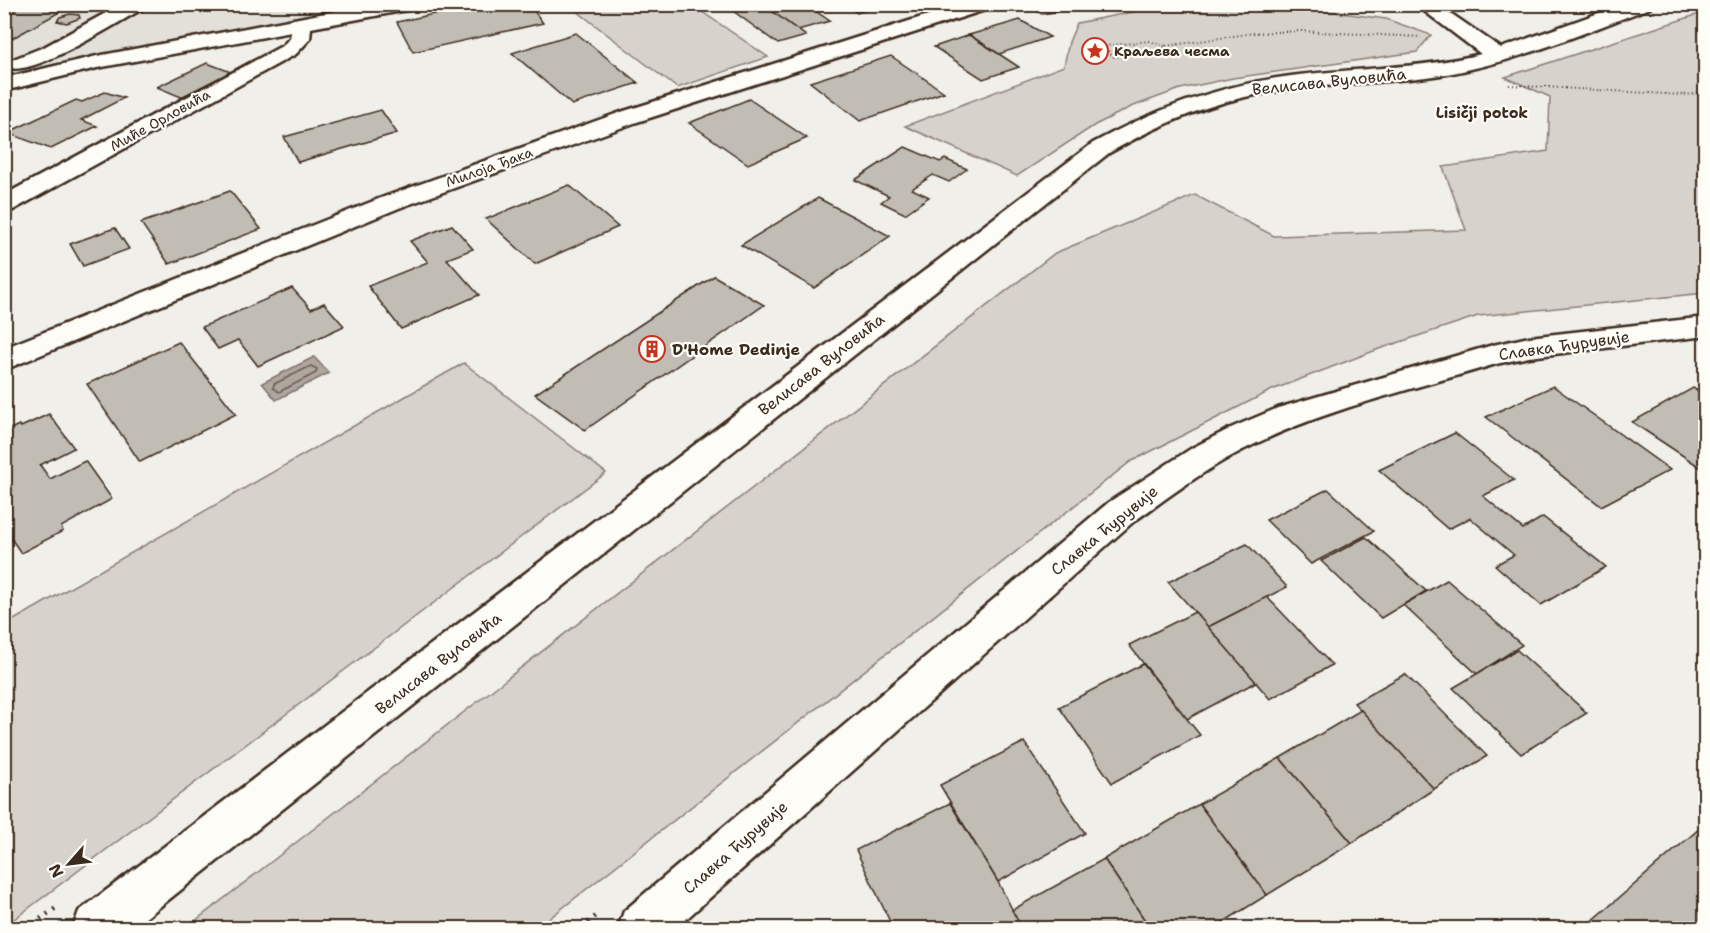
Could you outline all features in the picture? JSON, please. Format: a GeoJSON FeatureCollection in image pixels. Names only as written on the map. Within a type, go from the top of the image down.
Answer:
{"type":"FeatureCollection","features":[{"type":"Feature","properties":{"kind":"street"},"geometry":{"type":"LineString","coordinates":[[4,68],[51,51],[137,4]]}},
{"type":"Feature","properties":{"kind":"street"},"geometry":{"type":"LineString","coordinates":[[4,85],[97,62],[406,4]]}},
{"type":"Feature","properties":{"kind":"street","name":"Милоја Ђака"},"geometry":{"type":"LineString","coordinates":[[4,360],[390,203],[629,117],[984,4]]}},
{"type":"Feature","properties":{"kind":"street"},"geometry":{"type":"LineString","coordinates":[[1424,4],[1497,55]]}},
{"type":"Feature","properties":{"kind":"street","name":"Велисава Вуловића"},"geometry":{"type":"LineString","coordinates":[[96,928],[1101,148],[1128,132],[1166,115],[1241,92],[1288,83],[1426,70],[1497,55],[1595,14],[1653,8]]}},
{"type":"Feature","properties":{"kind":"street","name":"Миће Орловића"},"geometry":{"type":"LineString","coordinates":[[4,205],[289,50],[300,39],[301,25]]}},
{"type":"Feature","properties":{"kind":"street","name":"Славка Ћурувије"},"geometry":{"type":"LineString","coordinates":[[641,928],[1122,512],[1204,457],[1244,435],[1288,416],[1465,362],[1529,347],[1706,326]]}},
{"type":"Feature","properties":{"kind":"path"},"geometry":{"type":"LineString","coordinates":[[1653,8],[1683,4]]}},
{"type":"Feature","properties":{"kind":"path"},"geometry":{"type":"LineString","coordinates":[[1166,46],[1160,52],[1113,57],[1104,46],[1149,41],[1166,46],[1254,33],[1300,31],[1472,39]]}},
{"type":"Feature","properties":{"kind":"path"},"geometry":{"type":"LineString","coordinates":[[1128,43],[1138,54]]}},
{"type":"Feature","properties":{"kind":"path"},"geometry":{"type":"LineString","coordinates":[[1506,84],[1683,95],[1706,93]]}},
{"type":"Feature","properties":{"kind":"shaded area"},"geometry":{"type":"Polygon","coordinates":[[[5,5],[368,5],[42,67],[5,78],[5,5]]]}},
{"type":"Feature","properties":{"kind":"shaded area"},"geometry":{"type":"Polygon","coordinates":[[[569,5],[692,5],[768,57],[677,88],[569,5]]]}},
{"type":"Feature","properties":{"kind":"shaded area"},"geometry":{"type":"Polygon","coordinates":[[[1168,5],[1282,5],[1386,19],[1431,35],[1417,52],[1233,78],[1180,89],[1131,107],[1095,125],[1017,176],[905,126],[1064,66],[1069,42],[1077,23],[1168,5]]]}},
{"type":"Feature","properties":{"kind":"shaded area"},"geometry":{"type":"Polygon","coordinates":[[[1705,12],[1705,293],[1478,316],[1379,349],[1272,390],[1130,462],[537,928],[186,928],[1055,253],[1195,195],[1274,236],[1466,230],[1443,167],[1548,151],[1550,97],[1505,77],[1705,12]]]}},
{"type":"Feature","properties":{"kind":"shaded area"},"geometry":{"type":"Polygon","coordinates":[[[464,363],[606,473],[5,926],[5,625],[464,363]]]}},
{"type":"Feature","properties":{"kind":"water"},"geometry":{"type":"Polygon","coordinates":[[[314,357],[329,373],[276,400],[262,383],[314,357]]]}},
{"type":"Feature","properties":{"kind":"building"},"geometry":{"type":"Polygon","coordinates":[[[18,4],[74,4],[4,43],[4,12],[18,4]]]}},
{"type":"Feature","properties":{"kind":"building"},"geometry":{"type":"Polygon","coordinates":[[[86,4],[104,5],[89,10],[83,8],[86,4]]]}},
{"type":"Feature","properties":{"kind":"building"},"geometry":{"type":"Polygon","coordinates":[[[480,4],[529,4],[543,23],[413,52],[397,22],[480,4]]]}},
{"type":"Feature","properties":{"kind":"building"},"geometry":{"type":"Polygon","coordinates":[[[742,4],[762,4],[806,36],[778,44],[729,8],[742,4]]]}},
{"type":"Feature","properties":{"kind":"building"},"geometry":{"type":"Polygon","coordinates":[[[762,4],[805,4],[830,21],[798,30],[762,4]]]}},
{"type":"Feature","properties":{"kind":"building"},"geometry":{"type":"Polygon","coordinates":[[[844,4],[885,4],[857,13],[844,4]]]}},
{"type":"Feature","properties":{"kind":"building"},"geometry":{"type":"Polygon","coordinates":[[[1090,4],[1092,6],[1042,14],[1025,5],[1090,4]]]}},
{"type":"Feature","properties":{"kind":"building"},"geometry":{"type":"Polygon","coordinates":[[[70,14],[79,15],[80,18],[67,23],[57,21],[60,17],[70,14]]]}},
{"type":"Feature","properties":{"kind":"building"},"geometry":{"type":"Polygon","coordinates":[[[1020,20],[1050,37],[999,54],[969,35],[1020,20]]]}},
{"type":"Feature","properties":{"kind":"building"},"geometry":{"type":"Polygon","coordinates":[[[576,33],[638,83],[572,105],[512,53],[576,33]]]}},
{"type":"Feature","properties":{"kind":"building"},"geometry":{"type":"Polygon","coordinates":[[[969,35],[1019,67],[983,79],[934,47],[969,35]]]}},
{"type":"Feature","properties":{"kind":"building"},"geometry":{"type":"Polygon","coordinates":[[[891,56],[944,92],[860,121],[810,82],[891,56]]]}},
{"type":"Feature","properties":{"kind":"building"},"geometry":{"type":"Polygon","coordinates":[[[207,63],[231,72],[181,97],[157,87],[207,63]]]}},
{"type":"Feature","properties":{"kind":"building"},"geometry":{"type":"Polygon","coordinates":[[[105,92],[124,98],[81,120],[97,126],[51,149],[7,133],[76,100],[82,102],[105,92]]]}},
{"type":"Feature","properties":{"kind":"building"},"geometry":{"type":"Polygon","coordinates":[[[749,99],[807,138],[748,164],[689,123],[749,99]]]}},
{"type":"Feature","properties":{"kind":"building"},"geometry":{"type":"Polygon","coordinates":[[[381,110],[397,133],[298,162],[284,137],[381,110]]]}},
{"type":"Feature","properties":{"kind":"building"},"geometry":{"type":"Polygon","coordinates":[[[905,147],[940,162],[945,159],[967,169],[949,182],[933,175],[912,189],[929,197],[905,214],[881,202],[889,196],[855,180],[905,147]]]}},
{"type":"Feature","properties":{"kind":"building"},"geometry":{"type":"Polygon","coordinates":[[[569,185],[618,227],[535,264],[486,219],[569,185]]]}},
{"type":"Feature","properties":{"kind":"building"},"geometry":{"type":"Polygon","coordinates":[[[230,191],[261,229],[169,264],[141,223],[230,191]]]}},
{"type":"Feature","properties":{"kind":"building"},"geometry":{"type":"Polygon","coordinates":[[[818,198],[890,236],[814,288],[741,245],[818,198]]]}},
{"type":"Feature","properties":{"kind":"building"},"geometry":{"type":"Polygon","coordinates":[[[452,225],[473,249],[447,259],[479,295],[401,329],[368,286],[428,262],[410,241],[452,225]]]}},
{"type":"Feature","properties":{"kind":"building"},"geometry":{"type":"Polygon","coordinates":[[[115,228],[129,249],[83,266],[70,244],[115,228]]]}},
{"type":"Feature","properties":{"kind":"building","name":"D'Home Dedinje"},"geometry":{"type":"Polygon","coordinates":[[[714,276],[764,305],[585,430],[535,394],[714,276]]]}},
{"type":"Feature","properties":{"kind":"building"},"geometry":{"type":"Polygon","coordinates":[[[292,288],[311,309],[324,303],[344,326],[258,366],[238,340],[218,349],[202,327],[292,288]]]}},
{"type":"Feature","properties":{"kind":"building"},"geometry":{"type":"Polygon","coordinates":[[[179,342],[236,414],[140,462],[87,384],[179,342]]]}},
{"type":"Feature","properties":{"kind":"building"},"geometry":{"type":"Polygon","coordinates":[[[1553,386],[1670,470],[1601,506],[1486,417],[1553,386]]]}},
{"type":"Feature","properties":{"kind":"building"},"geometry":{"type":"Polygon","coordinates":[[[1693,388],[1706,395],[1706,471],[1632,422],[1693,388]]]}},
{"type":"Feature","properties":{"kind":"building"},"geometry":{"type":"Polygon","coordinates":[[[49,414],[74,448],[40,465],[50,479],[85,461],[112,499],[61,527],[63,531],[21,553],[10,537],[4,540],[4,432],[49,414]]]}},
{"type":"Feature","properties":{"kind":"building"},"geometry":{"type":"Polygon","coordinates":[[[1455,433],[1514,480],[1483,496],[1523,529],[1543,517],[1606,567],[1541,605],[1495,565],[1514,555],[1470,518],[1448,529],[1379,470],[1455,433]]]}},
{"type":"Feature","properties":{"kind":"building"},"geometry":{"type":"Polygon","coordinates":[[[1328,489],[1374,531],[1311,564],[1266,520],[1328,489]]]}},
{"type":"Feature","properties":{"kind":"building"},"geometry":{"type":"Polygon","coordinates":[[[1366,537],[1426,591],[1381,618],[1321,561],[1366,537]]]}},
{"type":"Feature","properties":{"kind":"building"},"geometry":{"type":"Polygon","coordinates":[[[1247,544],[1287,587],[1208,627],[1168,582],[1247,544]]]}},
{"type":"Feature","properties":{"kind":"building"},"geometry":{"type":"Polygon","coordinates":[[[1447,580],[1522,645],[1477,674],[1403,605],[1447,580]]]}},
{"type":"Feature","properties":{"kind":"building"},"geometry":{"type":"Polygon","coordinates":[[[1267,597],[1332,665],[1270,699],[1208,627],[1267,597]]]}},
{"type":"Feature","properties":{"kind":"building"},"geometry":{"type":"Polygon","coordinates":[[[1195,612],[1256,682],[1187,719],[1129,645],[1195,612]]]}},
{"type":"Feature","properties":{"kind":"building"},"geometry":{"type":"Polygon","coordinates":[[[1517,650],[1587,713],[1521,754],[1453,688],[1517,650]]]}},
{"type":"Feature","properties":{"kind":"building"},"geometry":{"type":"Polygon","coordinates":[[[1143,664],[1200,735],[1112,783],[1059,707],[1143,664]]]}},
{"type":"Feature","properties":{"kind":"building"},"geometry":{"type":"Polygon","coordinates":[[[1405,674],[1487,756],[1434,789],[1354,703],[1405,674]]]}},
{"type":"Feature","properties":{"kind":"building"},"geometry":{"type":"Polygon","coordinates":[[[1361,710],[1434,789],[1352,843],[1280,758],[1361,710]]]}},
{"type":"Feature","properties":{"kind":"building"},"geometry":{"type":"Polygon","coordinates":[[[1024,742],[1085,833],[998,882],[940,785],[1024,742]]]}},
{"type":"Feature","properties":{"kind":"building"},"geometry":{"type":"Polygon","coordinates":[[[1280,758],[1352,843],[1267,895],[1199,804],[1280,758]]]}},
{"type":"Feature","properties":{"kind":"building"},"geometry":{"type":"Polygon","coordinates":[[[950,803],[998,882],[1022,928],[893,928],[856,850],[950,803]]]}},
{"type":"Feature","properties":{"kind":"building"},"geometry":{"type":"Polygon","coordinates":[[[1199,804],[1267,895],[1214,928],[1150,928],[1104,859],[1199,804]]]}},
{"type":"Feature","properties":{"kind":"building"},"geometry":{"type":"Polygon","coordinates":[[[1706,823],[1706,928],[1584,928],[1706,823]]]}},
{"type":"Feature","properties":{"kind":"building"},"geometry":{"type":"Polygon","coordinates":[[[1104,859],[1150,928],[1022,928],[1012,910],[1104,859]]]}},
{"type":"Feature","properties":{"kind":"place","name":"Краљева чесма"},"geometry":{"type":"Point","coordinates":[1095,51]}},
{"type":"Feature","properties":{"kind":"place","name":"D'Home Dedinje"},"geometry":{"type":"Point","coordinates":[652,349]}},
{"type":"Feature","properties":{"kind":"district","name":"Lisičji potok"},"geometry":{"type":"Point","coordinates":[1482,113]}}]}
